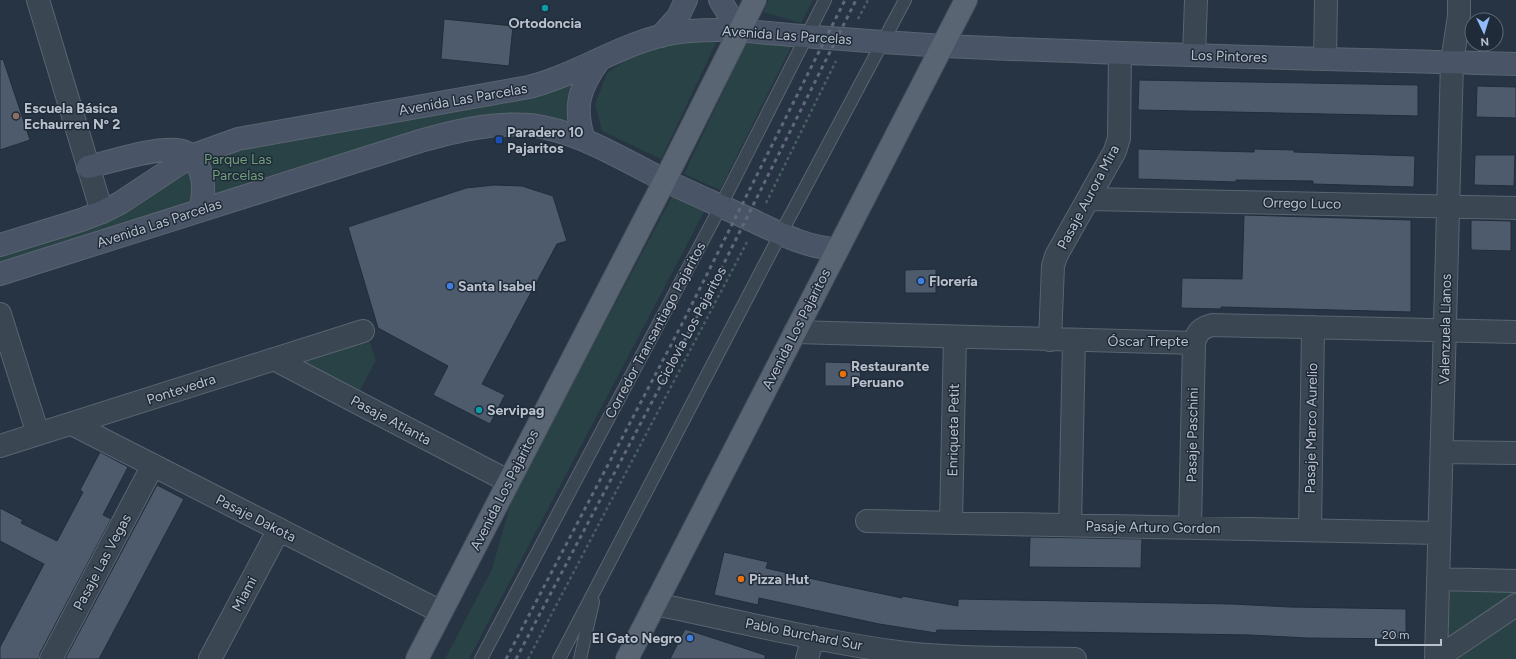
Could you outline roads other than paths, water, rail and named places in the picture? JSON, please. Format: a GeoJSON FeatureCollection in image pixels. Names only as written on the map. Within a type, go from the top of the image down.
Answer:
{"type":"FeatureCollection","features":[{"type":"Feature","properties":{"kind":"main road","name":"Avenida Los Pajaritos"},"geometry":{"type":"LineString","coordinates":[[417,659],[755,0]]}},
{"type":"Feature","properties":{"kind":"main road","name":"Avenida Los Pajaritos"},"geometry":{"type":"LineString","coordinates":[[627,659],[966,0]]}},
{"type":"Feature","properties":{"kind":"street"},"geometry":{"type":"LineString","coordinates":[[38,0],[102,212]]}},
{"type":"Feature","properties":{"kind":"street"},"geometry":{"type":"LineString","coordinates":[[661,36],[678,17],[686,0]]}},
{"type":"Feature","properties":{"kind":"street"},"geometry":{"type":"LineString","coordinates":[[720,0],[739,31]]}},
{"type":"Feature","properties":{"kind":"street"},"geometry":{"type":"LineString","coordinates":[[1194,55],[1196,0]]}},
{"type":"Feature","properties":{"kind":"street"},"geometry":{"type":"LineString","coordinates":[[1325,59],[1326,0]]}},
{"type":"Feature","properties":{"kind":"street","name":"Valenzuela Llanos"},"geometry":{"type":"LineString","coordinates":[[1436,659],[1452,62],[1459,16],[1459,0]]}},
{"type":"Feature","properties":{"kind":"street","name":"Avenida Las Parcelas"},"geometry":{"type":"LineString","coordinates":[[0,245],[102,212],[127,199],[192,156],[238,139],[266,132],[529,87],[552,81],[618,49],[661,36],[688,31],[739,31],[943,46]]}},
{"type":"Feature","properties":{"kind":"street","name":"Los Pintores"},"geometry":{"type":"LineString","coordinates":[[943,46],[1120,53],[1516,64]]}},
{"type":"Feature","properties":{"kind":"street","name":"Pasaje Aurora Mira"},"geometry":{"type":"LineString","coordinates":[[1050,340],[1053,266],[1056,256],[1115,151],[1119,138],[1120,53]]}},
{"type":"Feature","properties":{"kind":"street"},"geometry":{"type":"LineString","coordinates":[[584,140],[579,119],[579,99],[586,78],[600,58]]}},
{"type":"Feature","properties":{"kind":"street","name":"Avenida Las Parcelas"},"geometry":{"type":"LineString","coordinates":[[0,274],[420,141],[468,129],[509,124],[551,130],[584,140],[604,148],[664,180],[808,245],[838,249]]}},
{"type":"Feature","properties":{"kind":"street"},"geometry":{"type":"LineString","coordinates":[[88,167],[163,150],[177,150],[192,156],[200,170],[204,190],[200,210]]}},
{"type":"Feature","properties":{"kind":"street","name":"Orrego Luco"},"geometry":{"type":"LineString","coordinates":[[1088,199],[1516,208]]}},
{"type":"Feature","properties":{"kind":"street"},"geometry":{"type":"LineString","coordinates":[[0,314],[38,434]]}},
{"type":"Feature","properties":{"kind":"street","name":"Óscar Trepte"},"geometry":{"type":"LineString","coordinates":[[795,332],[1074,341],[1194,343],[1196,334],[1200,329],[1212,325],[1516,332]]}},
{"type":"Feature","properties":{"kind":"street","name":"Pasaje Marco Aurelio"},"geometry":{"type":"LineString","coordinates":[[1310,530],[1313,327]]}},
{"type":"Feature","properties":{"kind":"street","name":"Pontevedra"},"geometry":{"type":"LineString","coordinates":[[3,450],[38,434],[362,331]]}},
{"type":"Feature","properties":{"kind":"street","name":"Enriqueta Petit"},"geometry":{"type":"LineString","coordinates":[[951,522],[955,337]]}},
{"type":"Feature","properties":{"kind":"street"},"geometry":{"type":"LineString","coordinates":[[1070,525],[1074,341]]}},
{"type":"Feature","properties":{"kind":"street","name":"Pasaje Paschini"},"geometry":{"type":"LineString","coordinates":[[1190,527],[1194,343]]}},
{"type":"Feature","properties":{"kind":"street","name":"Pasaje Atlanta"},"geometry":{"type":"LineString","coordinates":[[274,359],[508,481]]}},
{"type":"Feature","properties":{"kind":"street","name":"Pasaje Dakota"},"geometry":{"type":"LineString","coordinates":[[72,424],[441,612]]}},
{"type":"Feature","properties":{"kind":"street"},"geometry":{"type":"LineString","coordinates":[[1442,452],[1516,453]]}},
{"type":"Feature","properties":{"kind":"street","name":"Pasaje Las Vegas"},"geometry":{"type":"LineString","coordinates":[[51,659],[153,465]]}},
{"type":"Feature","properties":{"kind":"street","name":"Pasaje Arturo Gordon"},"geometry":{"type":"LineString","coordinates":[[867,521],[1440,532]]}},
{"type":"Feature","properties":{"kind":"street","name":"Miami"},"geometry":{"type":"LineString","coordinates":[[210,659],[278,529]]}},
{"type":"Feature","properties":{"kind":"street"},"geometry":{"type":"LineString","coordinates":[[1438,579],[1516,581]]}},
{"type":"Feature","properties":{"kind":"street","name":"Pablo Burchard Sur"},"geometry":{"type":"LineString","coordinates":[[655,604],[813,636],[846,651],[906,653],[960,658],[1075,659]]}},
{"type":"Feature","properties":{"kind":"street"},"geometry":{"type":"LineString","coordinates":[[1436,659],[1516,605]]}},
{"type":"Feature","properties":{"kind":"street"},"geometry":{"type":"LineString","coordinates":[[807,659],[813,636]]}},
{"type":"Feature","properties":{"kind":"lane","name":"Corredor Transantiago Pajaritos"},"geometry":{"type":"LineString","coordinates":[[480,659],[720,206],[825,0]]}},
{"type":"Feature","properties":{"kind":"lane"},"geometry":{"type":"LineString","coordinates":[[559,659],[781,233],[905,0]]}},
{"type":"Feature","properties":{"kind":"lane"},"geometry":{"type":"LineString","coordinates":[[580,659],[597,584]]}},
{"type":"Feature","properties":{"kind":"railway"},"geometry":{"type":"LineString","coordinates":[[506,659],[683,322],[845,0]]}},
{"type":"Feature","properties":{"kind":"railway"},"geometry":{"type":"LineString","coordinates":[[516,659],[699,313],[856,0]]}},
{"type":"Feature","properties":{"kind":"place","name":"Ortodoncia"},"geometry":{"type":"Point","coordinates":[545,8]}},
{"type":"Feature","properties":{"kind":"place","name":"Escuela Básica Echaurren Nº 2"},"geometry":{"type":"Point","coordinates":[16,116]}},
{"type":"Feature","properties":{"kind":"place","name":"Paradero 10 Pajaritos"},"geometry":{"type":"Point","coordinates":[499,140]}},
{"type":"Feature","properties":{"kind":"place","name":"Florería"},"geometry":{"type":"Point","coordinates":[921,281]}},
{"type":"Feature","properties":{"kind":"place","name":"Santa Isabel"},"geometry":{"type":"Point","coordinates":[450,286]}},
{"type":"Feature","properties":{"kind":"place","name":"Restaurante Peruano"},"geometry":{"type":"Point","coordinates":[843,374]}},
{"type":"Feature","properties":{"kind":"place","name":"Servipag"},"geometry":{"type":"Point","coordinates":[479,410]}},
{"type":"Feature","properties":{"kind":"place","name":"Pizza Hut"},"geometry":{"type":"Point","coordinates":[741,579]}},
{"type":"Feature","properties":{"kind":"place","name":"El Gato Negro"},"geometry":{"type":"Point","coordinates":[690,638]}},
{"type":"Feature","properties":{"kind":"park label","name":"Parque Las Parcelas"},"geometry":{"type":"Point","coordinates":[238,168]}}]}
